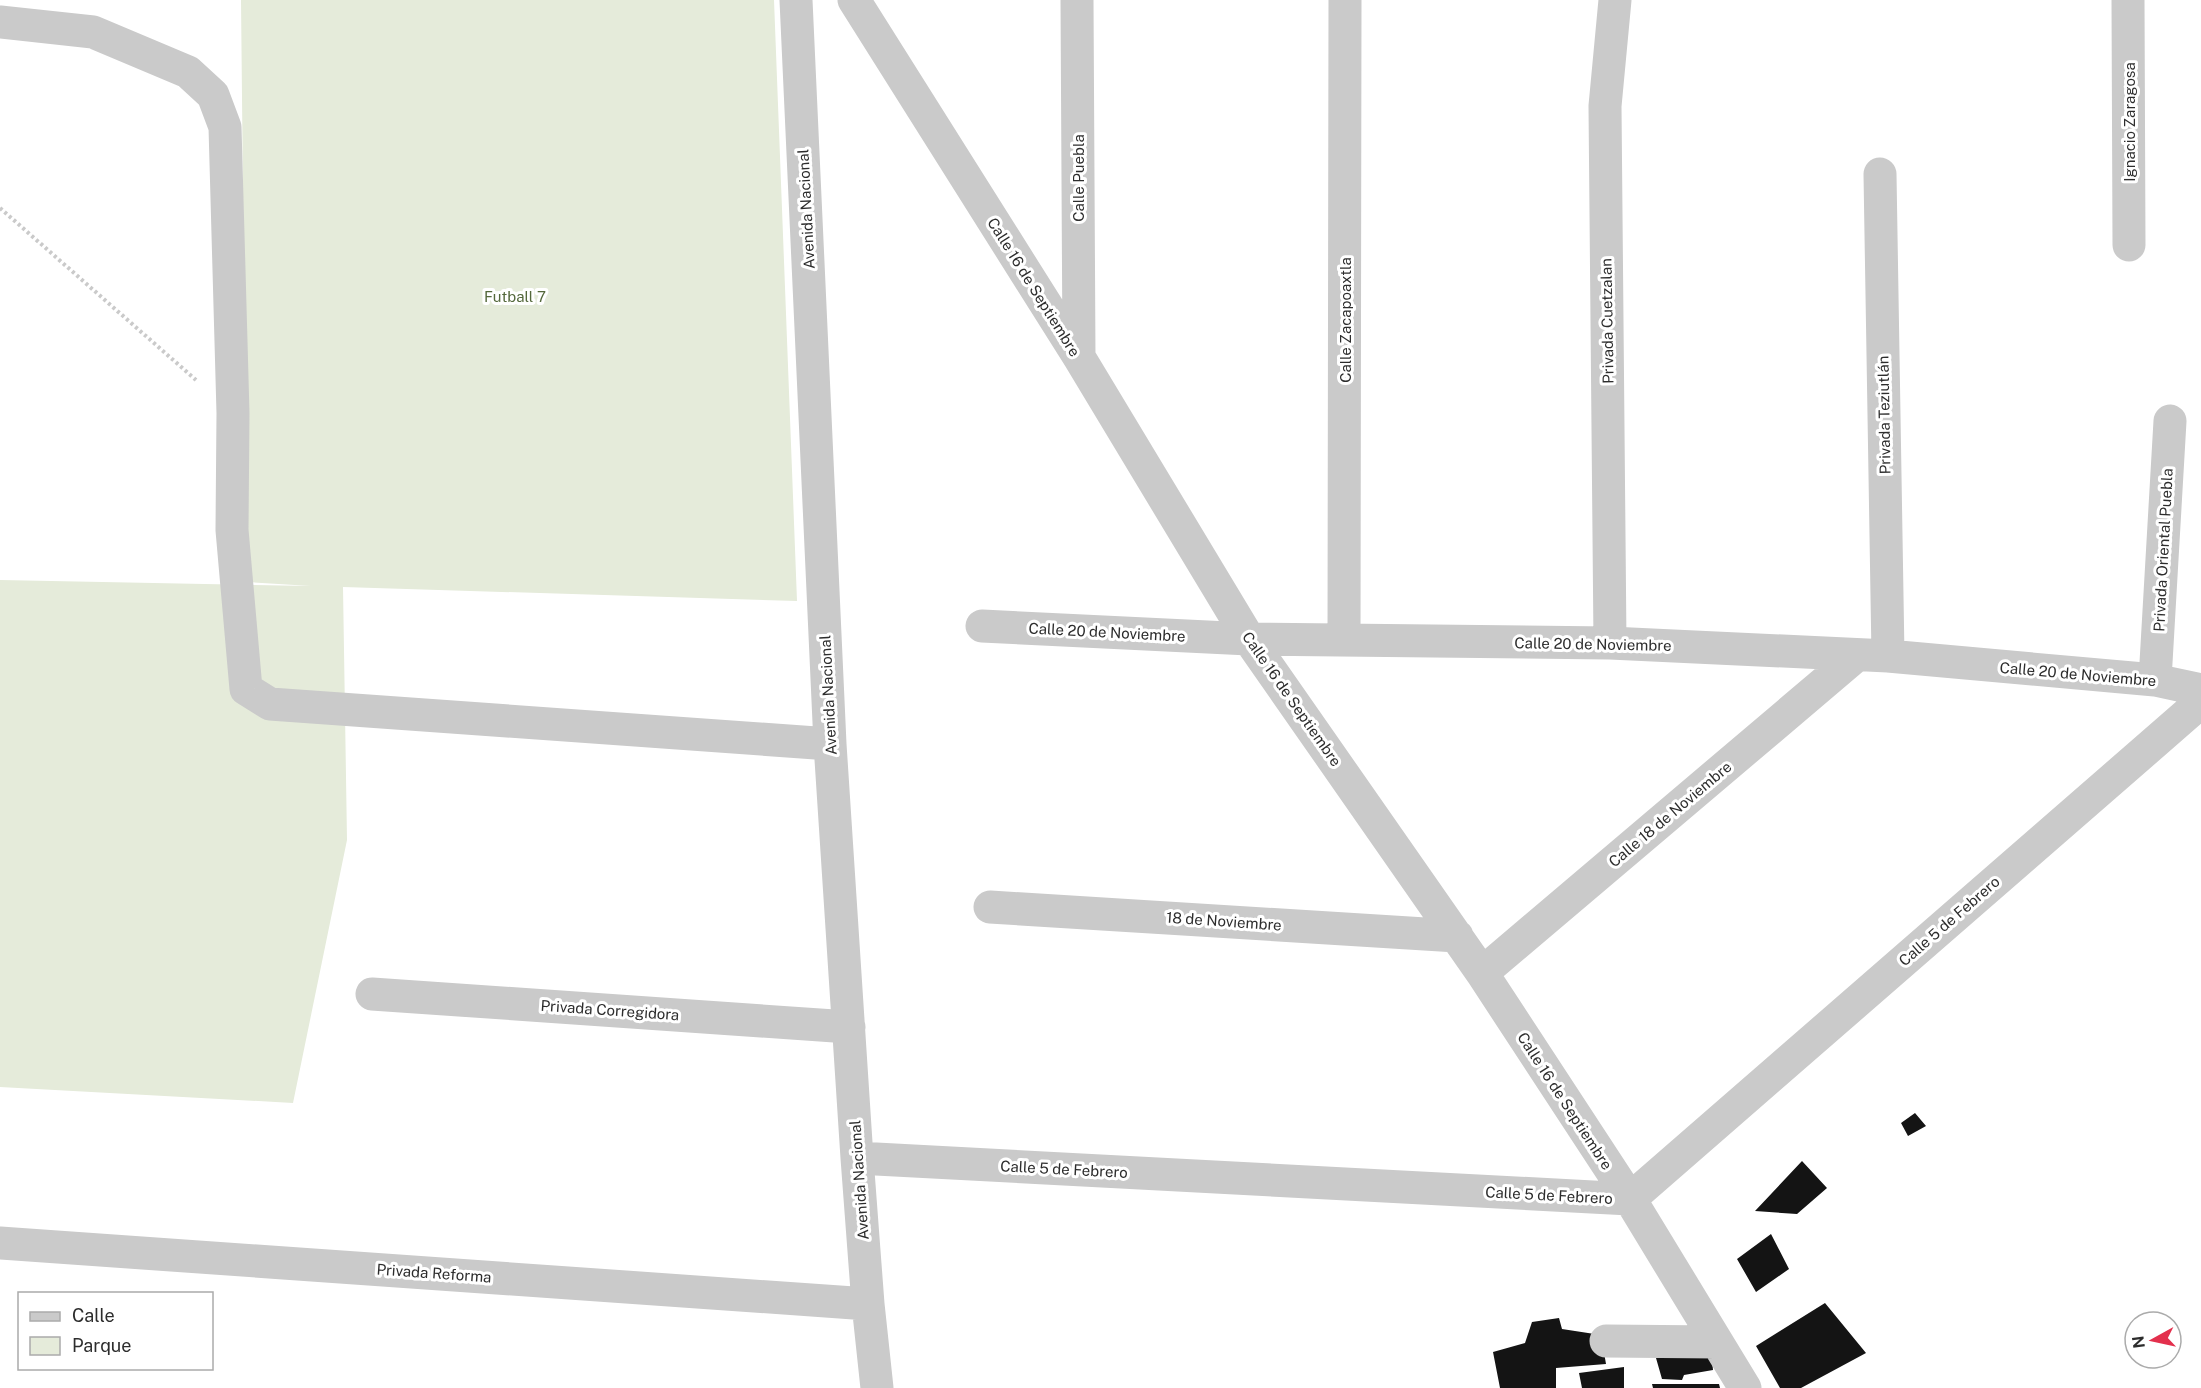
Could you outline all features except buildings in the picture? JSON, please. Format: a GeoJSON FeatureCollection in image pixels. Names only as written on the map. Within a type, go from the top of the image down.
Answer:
{"type":"FeatureCollection","features":[{"type":"Feature","properties":{"kind":"street","name":"Avenida Nacional"},"geometry":{"type":"LineString","coordinates":[[796,0],[830,744],[856,1158],[877,1388]]}},
{"type":"Feature","properties":{"kind":"street","name":"Calle 16 de Septiembre"},"geometry":{"type":"LineString","coordinates":[[854,0],[1079,357],[1249,639],[1482,973],[1630,1199],[1744,1388]]}},
{"type":"Feature","properties":{"kind":"street","name":"Calle Puebla"},"geometry":{"type":"LineString","coordinates":[[1077,0],[1079,357]]}},
{"type":"Feature","properties":{"kind":"street","name":"Calle Zacapoaxtla"},"geometry":{"type":"LineString","coordinates":[[1344,640],[1345,0]]}},
{"type":"Feature","properties":{"kind":"street","name":"Privada Cuetzalan"},"geometry":{"type":"LineString","coordinates":[[1610,643],[1605,106],[1615,0]]}},
{"type":"Feature","properties":{"kind":"street","name":"Ignacio Zaragosa"},"geometry":{"type":"LineString","coordinates":[[2128,0],[2129,245]]}},
{"type":"Feature","properties":{"kind":"street"},"geometry":{"type":"LineString","coordinates":[[0,22],[93,32],[188,72],[213,95],[225,127],[233,413],[232,530],[246,689],[270,704],[830,744]]}},
{"type":"Feature","properties":{"kind":"street","name":"Privada Teziutlán"},"geometry":{"type":"LineString","coordinates":[[1873,656],[1880,174]]}},
{"type":"Feature","properties":{"kind":"street","name":"Privada Oriental Puebla"},"geometry":{"type":"LineString","coordinates":[[2155,680],[2170,421]]}},
{"type":"Feature","properties":{"kind":"street","name":"Calle 20 de Noviembre"},"geometry":{"type":"LineString","coordinates":[[982,626],[1249,639],[1610,643],[1873,656],[2155,680],[2201,690]]}},
{"type":"Feature","properties":{"kind":"street","name":"Calle 18 de Noviembre"},"geometry":{"type":"LineString","coordinates":[[1482,973],[1873,656]]}},
{"type":"Feature","properties":{"kind":"street","name":"Calle 5 de Febrero"},"geometry":{"type":"LineString","coordinates":[[856,1158],[1630,1199],[2201,702]]}},
{"type":"Feature","properties":{"kind":"street","name":"18 de Noviembre"},"geometry":{"type":"LineString","coordinates":[[990,907],[1457,936]]}},
{"type":"Feature","properties":{"kind":"street","name":"Privada Corregidora"},"geometry":{"type":"LineString","coordinates":[[372,994],[849,1027]]}},
{"type":"Feature","properties":{"kind":"street","name":"Privada Reforma"},"geometry":{"type":"LineString","coordinates":[[0,1243],[868,1304]]}},
{"type":"Feature","properties":{"kind":"street"},"geometry":{"type":"LineString","coordinates":[[1606,1341],[1717,1342]]}},
{"type":"Feature","properties":{"kind":"path"},"geometry":{"type":"LineString","coordinates":[[0,208],[233,413]]}},
{"type":"Feature","properties":{"kind":"green space","name":"Futball 7"},"geometry":{"type":"Polygon","coordinates":[[[241,0],[774,0],[797,601],[343,587],[347,840],[293,1103],[0,1087],[0,580],[311,586],[247,582],[241,0]]]}}]}
